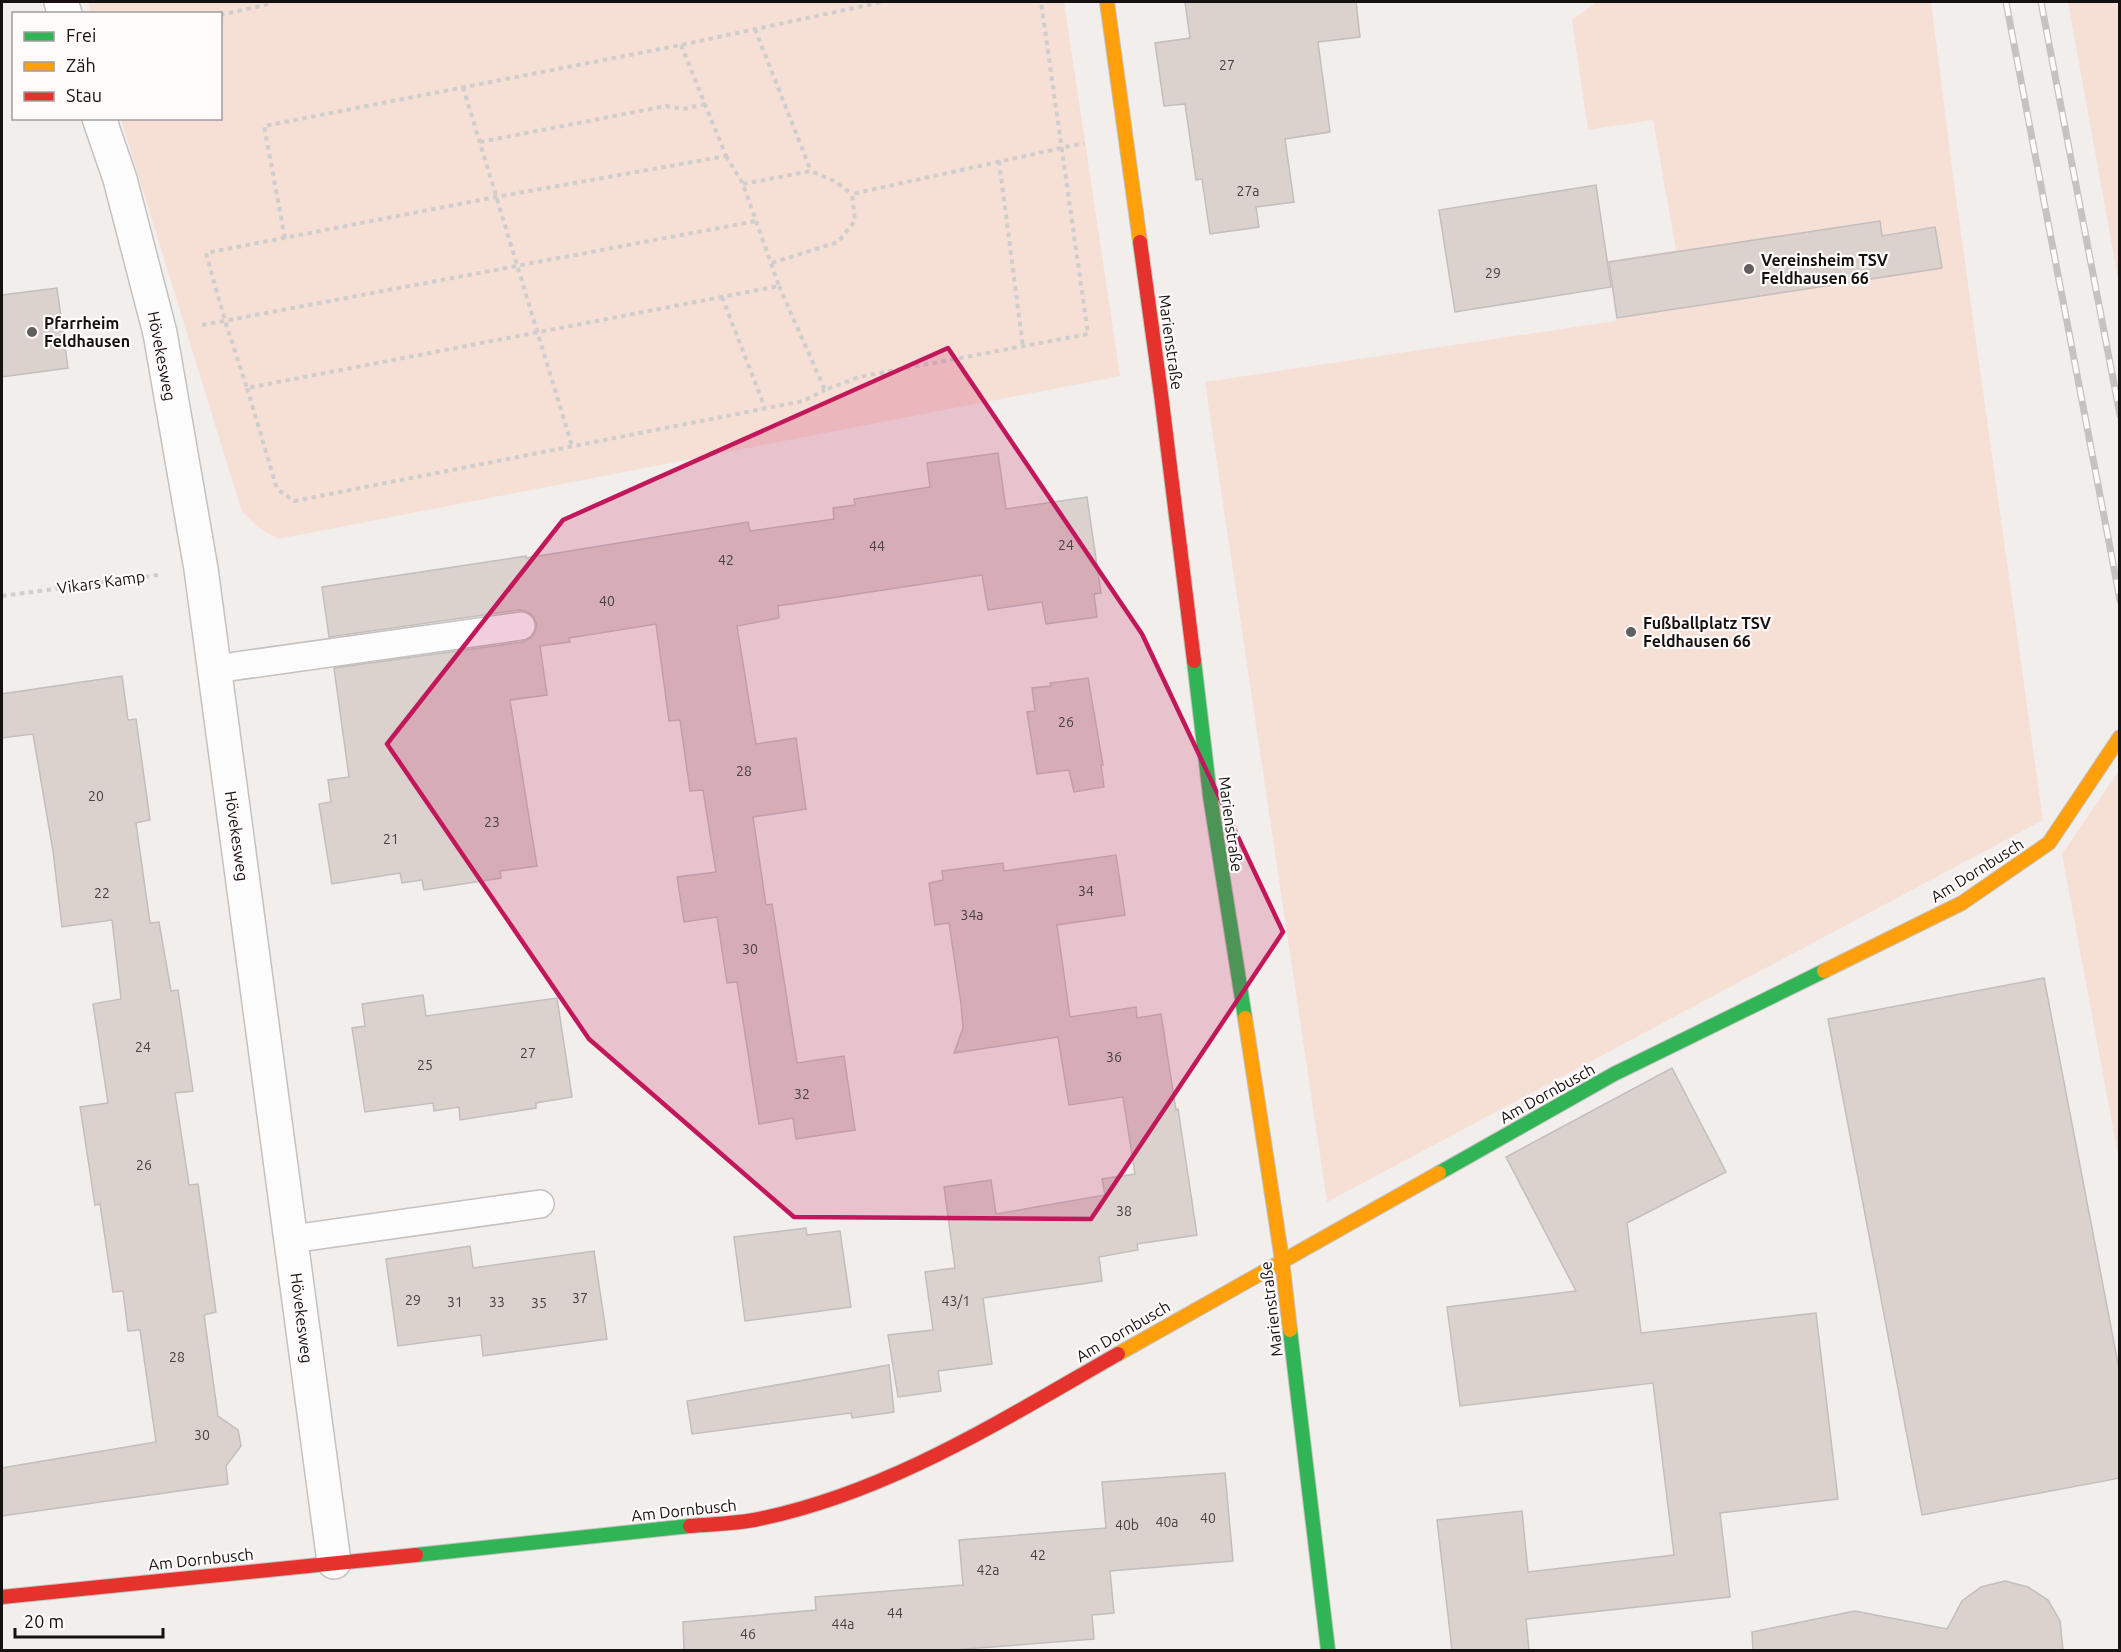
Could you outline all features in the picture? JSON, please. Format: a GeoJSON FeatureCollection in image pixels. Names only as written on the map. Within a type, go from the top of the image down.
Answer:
{"type":"FeatureCollection","features":[{"type":"Feature","properties":{"kind":"street","name":"Marienstraße"},"geometry":{"type":"LineString","coordinates":[[1107,2],[1161,394],[1210,796],[1282,1260],[1328,1650]]}},
{"type":"Feature","properties":{"kind":"street","name":"Hövekesweg"},"geometry":{"type":"LineString","coordinates":[[100,120],[120,179],[159,333],[201,569],[334,1562]]}},
{"type":"Feature","properties":{"kind":"street","name":"Am Dornbusch"},"geometry":{"type":"LineString","coordinates":[[2,1597],[753,1520],[835,1498],[894,1476],[946,1451],[1614,1074],[1962,903],[2049,843],[2120,737]]}},
{"type":"Feature","properties":{"kind":"lane"},"geometry":{"type":"LineString","coordinates":[[215,669],[521,626]]}},
{"type":"Feature","properties":{"kind":"lane"},"geometry":{"type":"LineString","coordinates":[[292,1239],[540,1204]]}},
{"type":"Feature","properties":{"kind":"path"},"geometry":{"type":"LineString","coordinates":[[222,15],[273,2]]}},
{"type":"Feature","properties":{"kind":"path"},"geometry":{"type":"LineString","coordinates":[[285,238],[264,126],[681,45],[882,2]]}},
{"type":"Feature","properties":{"kind":"path"},"geometry":{"type":"LineString","coordinates":[[726,156],[496,197],[206,253],[277,489],[294,501],[803,401],[859,377],[1088,334],[1041,2]]}},
{"type":"Feature","properties":{"kind":"path"},"geometry":{"type":"LineString","coordinates":[[755,29],[811,171]]}},
{"type":"Feature","properties":{"kind":"path"},"geometry":{"type":"LineString","coordinates":[[681,45],[726,156],[743,184],[779,286],[825,390]]}},
{"type":"Feature","properties":{"kind":"path"},"geometry":{"type":"LineString","coordinates":[[463,87],[572,446]]}},
{"type":"Feature","properties":{"kind":"path"},"geometry":{"type":"LineString","coordinates":[[480,142],[666,106],[683,109],[706,104]]}},
{"type":"Feature","properties":{"kind":"path"},"geometry":{"type":"LineString","coordinates":[[852,195],[999,161],[1126,136]]}},
{"type":"Feature","properties":{"kind":"path"},"geometry":{"type":"LineString","coordinates":[[999,161],[1023,346]]}},
{"type":"Feature","properties":{"kind":"path"},"geometry":{"type":"LineString","coordinates":[[743,184],[811,171],[834,181],[852,195],[855,221],[838,242],[772,263]]}},
{"type":"Feature","properties":{"kind":"path"},"geometry":{"type":"LineString","coordinates":[[159,333],[756,221]]}},
{"type":"Feature","properties":{"kind":"path"},"geometry":{"type":"LineString","coordinates":[[247,388],[779,286]]}},
{"type":"Feature","properties":{"kind":"path"},"geometry":{"type":"LineString","coordinates":[[722,297],[765,408]]}},
{"type":"Feature","properties":{"kind":"path","name":"Vikars Kamp"},"geometry":{"type":"LineString","coordinates":[[2,596],[201,569]]}},
{"type":"Feature","properties":{"kind":"highlighted area"},"geometry":{"type":"Polygon","coordinates":[[[948,348],[1142,634],[1283,932],[1091,1219],[794,1217],[589,1039],[387,744],[563,520],[948,348]]]}},
{"type":"Feature","properties":{"kind":"shaded area"},"geometry":{"type":"Polygon","coordinates":[[[88,2],[1064,2],[1120,376],[278,539],[258,527],[242,512],[121,120],[222,120],[222,12],[91,12],[88,2]]]}},
{"type":"Feature","properties":{"kind":"shaded area"},"geometry":{"type":"Polygon","coordinates":[[[1594,2],[1931,2],[1955,191],[2043,820],[1327,1202],[1205,382],[1616,321],[1608,261],[1676,250],[1653,120],[1588,130],[1572,20],[1594,2]]]}},
{"type":"Feature","properties":{"kind":"shaded area"},"geometry":{"type":"Polygon","coordinates":[[[2068,2],[2119,2],[2119,284],[2068,2]]]}},
{"type":"Feature","properties":{"kind":"shaded area"},"geometry":{"type":"Polygon","coordinates":[[[2120,771],[2119,1160],[2062,854],[2120,771]]]}},
{"type":"Feature","properties":{"kind":"building"},"geometry":{"type":"Polygon","coordinates":[[[1185,2],[1356,2],[1360,37],[1318,42],[1330,132],[1285,139],[1294,202],[1256,207],[1259,227],[1210,234],[1202,179],[1196,180],[1185,104],[1164,106],[1155,43],[1190,38],[1185,2]]]}},
{"type":"Feature","properties":{"kind":"building"},"geometry":{"type":"Polygon","coordinates":[[[1596,185],[1611,287],[1455,312],[1439,210],[1596,185]]]}},
{"type":"Feature","properties":{"kind":"building","name":"Vereinsheim TSV Feldhausen 66"},"geometry":{"type":"Polygon","coordinates":[[[1880,221],[1882,236],[1935,227],[1942,268],[1617,318],[1609,262],[1880,221]]]}},
{"type":"Feature","properties":{"kind":"building","name":"Pfarrheim Feldhausen"},"geometry":{"type":"Polygon","coordinates":[[[57,288],[68,368],[2,377],[2,295],[57,288]]]}},
{"type":"Feature","properties":{"kind":"building"},"geometry":{"type":"Polygon","coordinates":[[[998,453],[1006,509],[1087,497],[1101,593],[1094,594],[1097,617],[1046,624],[1042,602],[988,610],[982,575],[778,606],[779,618],[737,626],[756,744],[796,738],[806,809],[753,817],[766,905],[772,904],[797,1063],[844,1056],[855,1130],[796,1139],[793,1118],[759,1124],[737,982],[727,983],[717,917],[684,922],[677,877],[716,872],[703,790],[690,791],[680,720],[669,721],[656,624],[569,638],[570,642],[540,646],[547,695],[510,700],[537,866],[500,871],[501,878],[424,890],[422,880],[402,883],[400,873],[332,884],[319,804],[331,802],[328,780],[349,777],[334,668],[523,642],[531,638],[537,624],[533,616],[526,611],[519,610],[329,637],[322,587],[526,556],[526,558],[748,522],[750,531],[834,519],[833,508],[855,505],[854,499],[930,487],[927,463],[998,453]]]}},
{"type":"Feature","properties":{"kind":"building"},"geometry":{"type":"Polygon","coordinates":[[[122,676],[128,720],[136,719],[150,820],[136,823],[150,923],[159,922],[171,991],[178,990],[193,1091],[175,1093],[189,1185],[198,1184],[216,1312],[204,1315],[218,1416],[238,1430],[241,1446],[226,1466],[228,1484],[2,1516],[2,1468],[156,1442],[140,1330],[128,1331],[123,1291],[113,1292],[100,1204],[95,1205],[80,1107],[108,1103],[93,1004],[121,999],[112,920],[62,927],[53,851],[33,734],[2,738],[2,694],[122,676]]]}},
{"type":"Feature","properties":{"kind":"building"},"geometry":{"type":"Polygon","coordinates":[[[1088,678],[1103,765],[1101,765],[1104,787],[1074,792],[1069,770],[1037,774],[1027,712],[1035,711],[1032,688],[1088,678]]]}},
{"type":"Feature","properties":{"kind":"building"},"geometry":{"type":"Polygon","coordinates":[[[1116,855],[1125,915],[1057,925],[1070,1017],[1136,1007],[1137,1018],[1161,1014],[1197,1235],[1137,1244],[1138,1250],[1099,1257],[1102,1281],[983,1298],[992,1364],[938,1371],[941,1391],[898,1397],[888,1335],[933,1330],[925,1272],[955,1268],[944,1187],[991,1180],[996,1214],[1105,1195],[1102,1179],[1135,1174],[1123,1097],[1069,1105],[1058,1037],[954,1053],[963,1028],[961,1004],[949,923],[935,925],[929,883],[943,880],[942,871],[1003,863],[1004,871],[1116,855]]]}},
{"type":"Feature","properties":{"kind":"building"},"geometry":{"type":"Polygon","coordinates":[[[2044,978],[2120,1374],[2120,1478],[1922,1515],[1828,1019],[2044,978]]]}},
{"type":"Feature","properties":{"kind":"building"},"geometry":{"type":"Polygon","coordinates":[[[423,995],[426,1016],[557,998],[572,1097],[536,1103],[536,1108],[460,1120],[459,1107],[434,1111],[433,1103],[365,1112],[352,1028],[365,1026],[362,1004],[423,995]]]}},
{"type":"Feature","properties":{"kind":"building"},"geometry":{"type":"Polygon","coordinates":[[[1672,1068],[1726,1172],[1627,1223],[1641,1333],[1816,1313],[1838,1499],[1720,1513],[1730,1597],[1526,1619],[1529,1650],[1452,1650],[1437,1520],[1522,1511],[1528,1572],[1674,1555],[1653,1383],[1460,1406],[1447,1307],[1576,1291],[1506,1157],[1672,1068]]]}},
{"type":"Feature","properties":{"kind":"building"},"geometry":{"type":"Polygon","coordinates":[[[806,1228],[807,1235],[840,1231],[851,1307],[745,1321],[734,1237],[806,1228]]]}},
{"type":"Feature","properties":{"kind":"building"},"geometry":{"type":"Polygon","coordinates":[[[470,1246],[473,1268],[594,1251],[607,1339],[483,1356],[481,1335],[398,1346],[386,1259],[470,1246]]]}},
{"type":"Feature","properties":{"kind":"building"},"geometry":{"type":"Polygon","coordinates":[[[889,1365],[894,1412],[852,1418],[851,1413],[692,1434],[687,1401],[889,1365]]]}},
{"type":"Feature","properties":{"kind":"building"},"geometry":{"type":"Polygon","coordinates":[[[1225,1473],[1233,1561],[1110,1571],[1114,1613],[1092,1615],[1094,1639],[953,1650],[684,1650],[683,1622],[816,1610],[815,1597],[963,1585],[959,1540],[1106,1528],[1102,1482],[1225,1473]]]}},
{"type":"Feature","properties":{"kind":"building"},"geometry":{"type":"Polygon","coordinates":[[[2005,1581],[2028,1587],[2048,1600],[2060,1621],[2063,1650],[1753,1650],[1752,1632],[1855,1611],[1947,1629],[1962,1601],[1981,1587],[2005,1581]]]}},
{"type":"Feature","properties":{"kind":"railway"},"geometry":{"type":"LineString","coordinates":[[2006,2],[2120,600]]}},
{"type":"Feature","properties":{"kind":"railway"},"geometry":{"type":"LineString","coordinates":[[2041,2],[2120,415]]}},
{"type":"Feature","properties":{"kind":"traffic: fast"},"geometry":{"type":"LineString","coordinates":[[1194,661],[1210,796],[1245,1018]]}},
{"type":"Feature","properties":{"kind":"traffic: fast"},"geometry":{"type":"LineString","coordinates":[[1439,1173],[1614,1074],[1824,971]]}},
{"type":"Feature","properties":{"kind":"traffic: fast"},"geometry":{"type":"LineString","coordinates":[[1290,1330],[1328,1650]]}},
{"type":"Feature","properties":{"kind":"traffic: fast"},"geometry":{"type":"LineString","coordinates":[[416,1555],[690,1526]]}},
{"type":"Feature","properties":{"kind":"traffic: slow"},"geometry":{"type":"LineString","coordinates":[[1107,2],[1140,242]]}},
{"type":"Feature","properties":{"kind":"traffic: slow"},"geometry":{"type":"LineString","coordinates":[[1824,971],[1962,903],[2049,843],[2120,737]]}},
{"type":"Feature","properties":{"kind":"traffic: slow"},"geometry":{"type":"LineString","coordinates":[[1245,1018],[1282,1260],[1290,1330]]}},
{"type":"Feature","properties":{"kind":"traffic: slow"},"geometry":{"type":"LineString","coordinates":[[1118,1354],[1439,1173]]}},
{"type":"Feature","properties":{"kind":"traffic: jam"},"geometry":{"type":"LineString","coordinates":[[1140,242],[1194,661]]}},
{"type":"Feature","properties":{"kind":"traffic: jam"},"geometry":{"type":"LineString","coordinates":[[690,1526],[754,1520],[803,1508],[851,1492],[897,1473],[987,1429],[1118,1354]]}},
{"type":"Feature","properties":{"kind":"traffic: jam"},"geometry":{"type":"LineString","coordinates":[[2,1597],[416,1555]]}},
{"type":"Feature","properties":{"kind":"place","name":"Vereinsheim TSV Feldhausen 66"},"geometry":{"type":"Point","coordinates":[1749,269]}},
{"type":"Feature","properties":{"kind":"place","name":"Pfarrheim Feldhausen"},"geometry":{"type":"Point","coordinates":[32,332]}},
{"type":"Feature","properties":{"kind":"place","name":"Fußballplatz TSV Feldhausen 66"},"geometry":{"type":"Point","coordinates":[1631,632]}}]}
